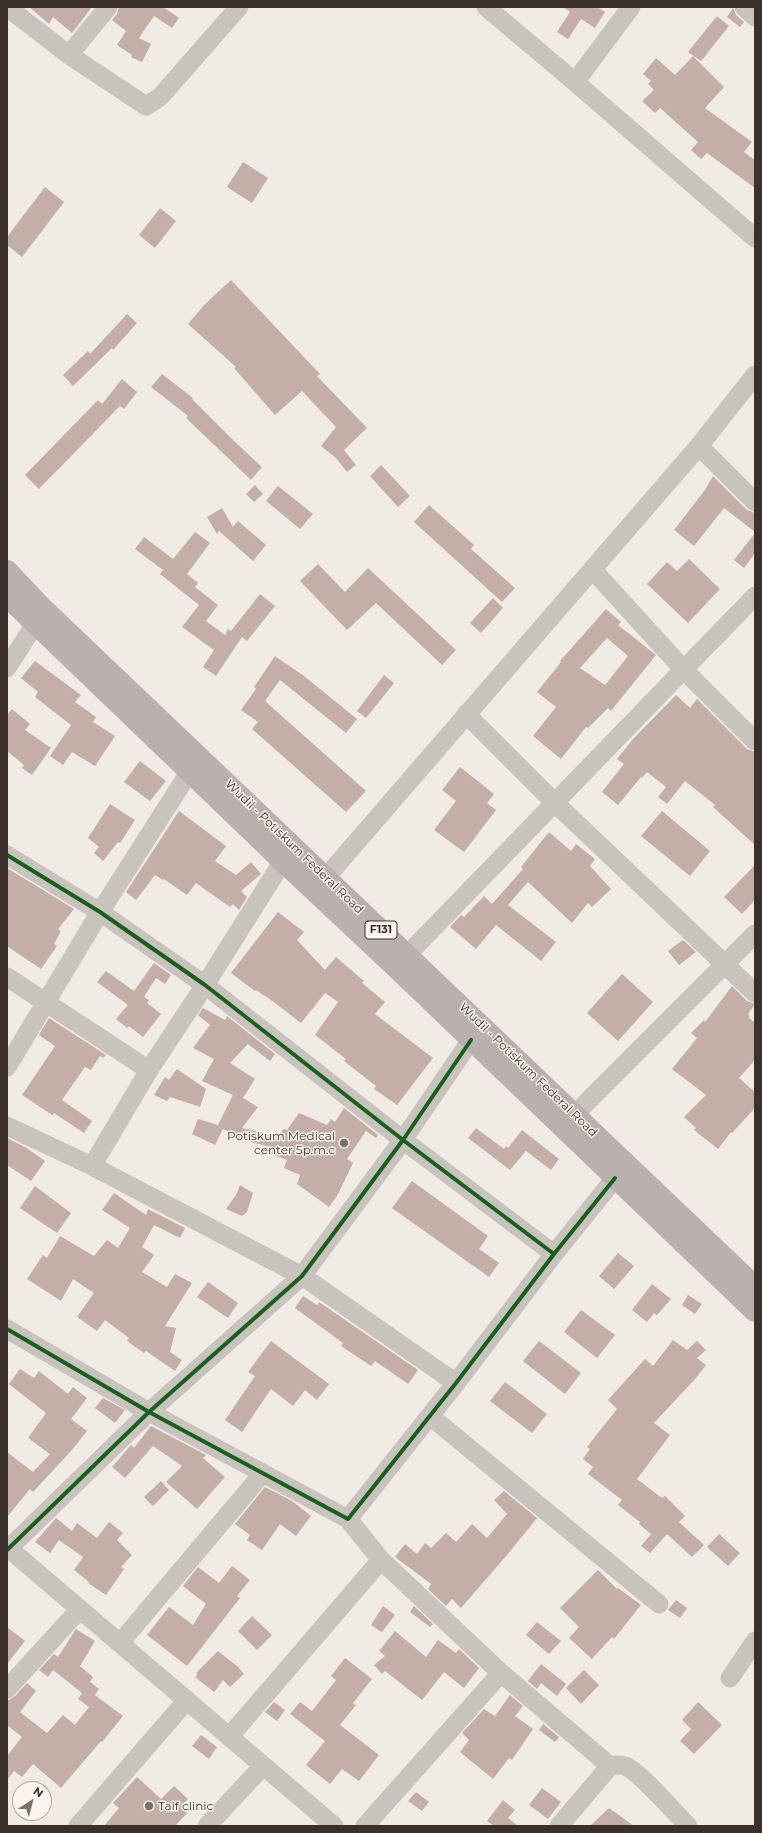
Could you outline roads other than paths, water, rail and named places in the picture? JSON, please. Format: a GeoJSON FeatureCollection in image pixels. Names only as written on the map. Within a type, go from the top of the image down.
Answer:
{"type":"FeatureCollection","features":[{"type":"Feature","properties":{"kind":"main road","name":"Wudil - Potiskum Federal Road"},"geometry":{"type":"LineString","coordinates":[[7,571],[42,608],[320,883],[471,1040],[755,1311]]}},
{"type":"Feature","properties":{"kind":"main road","name":"Wudil - Potiskum Federal Road"},"geometry":{"type":"LineString","coordinates":[[7,596],[282,861],[320,883],[407,955],[755,1287]]}},
{"type":"Feature","properties":{"kind":"street"},"geometry":{"type":"LineString","coordinates":[[7,7],[69,55],[146,106],[160,97],[239,7]]}},
{"type":"Feature","properties":{"kind":"street"},"geometry":{"type":"LineString","coordinates":[[69,55],[108,7]]}},
{"type":"Feature","properties":{"kind":"street"},"geometry":{"type":"LineString","coordinates":[[486,7],[755,238]]}},
{"type":"Feature","properties":{"kind":"street"},"geometry":{"type":"LineString","coordinates":[[575,82],[631,7]]}},
{"type":"Feature","properties":{"kind":"street"},"geometry":{"type":"LineString","coordinates":[[744,7],[755,17]]}},
{"type":"Feature","properties":{"kind":"street"},"geometry":{"type":"LineString","coordinates":[[320,883],[699,446],[755,375]]}},
{"type":"Feature","properties":{"kind":"street"},"geometry":{"type":"LineString","coordinates":[[699,446],[755,502]]}},
{"type":"Feature","properties":{"kind":"street"},"geometry":{"type":"LineString","coordinates":[[592,569],[683,669],[755,741]]}},
{"type":"Feature","properties":{"kind":"street"},"geometry":{"type":"LineString","coordinates":[[407,955],[755,596]]}},
{"type":"Feature","properties":{"kind":"street"},"geometry":{"type":"LineString","coordinates":[[7,668],[35,624]]}},
{"type":"Feature","properties":{"kind":"street"},"geometry":{"type":"LineString","coordinates":[[466,714],[554,802],[755,993]]}},
{"type":"Feature","properties":{"kind":"street"},"geometry":{"type":"LineString","coordinates":[[7,1067],[100,912],[190,771]]}},
{"type":"Feature","properties":{"kind":"street"},"geometry":{"type":"LineString","coordinates":[[7,855],[100,912],[205,985],[403,1140],[554,1254]]}},
{"type":"Feature","properties":{"kind":"street"},"geometry":{"type":"LineString","coordinates":[[92,1166],[149,1070],[205,985],[282,861]]}},
{"type":"Feature","properties":{"kind":"street"},"geometry":{"type":"LineString","coordinates":[[575,1114],[755,934]]}},
{"type":"Feature","properties":{"kind":"street"},"geometry":{"type":"LineString","coordinates":[[7,977],[149,1070]]}},
{"type":"Feature","properties":{"kind":"street"},"geometry":{"type":"LineString","coordinates":[[334,1826],[8,1549],[149,1412],[302,1276],[403,1140],[471,1040]]}},
{"type":"Feature","properties":{"kind":"street"},"geometry":{"type":"LineString","coordinates":[[7,1126],[92,1166],[302,1276],[456,1384]]}},
{"type":"Feature","properties":{"kind":"street"},"geometry":{"type":"LineString","coordinates":[[348,1519],[456,1384],[554,1254],[615,1178]]}},
{"type":"Feature","properties":{"kind":"street"},"geometry":{"type":"LineString","coordinates":[[7,1329],[149,1412],[348,1519],[381,1560],[501,1673],[610,1766]]}},
{"type":"Feature","properties":{"kind":"street"},"geometry":{"type":"LineString","coordinates":[[430,1416],[659,1604]]}},
{"type":"Feature","properties":{"kind":"street"},"geometry":{"type":"LineString","coordinates":[[120,1643],[262,1473]]}},
{"type":"Feature","properties":{"kind":"street"},"geometry":{"type":"LineString","coordinates":[[229,1737],[381,1560]]}},
{"type":"Feature","properties":{"kind":"street"},"geometry":{"type":"LineString","coordinates":[[7,1689],[80,1609]]}},
{"type":"Feature","properties":{"kind":"street"},"geometry":{"type":"LineString","coordinates":[[730,1678],[755,1640]]}},
{"type":"Feature","properties":{"kind":"street"},"geometry":{"type":"LineString","coordinates":[[365,1826],[501,1673]]}},
{"type":"Feature","properties":{"kind":"street"},"geometry":{"type":"LineString","coordinates":[[78,1826],[186,1700]]}},
{"type":"Feature","properties":{"kind":"street"},"geometry":{"type":"LineString","coordinates":[[560,1826],[610,1766],[619,1765],[626,1766],[636,1774],[688,1826]]}},
{"type":"Feature","properties":{"kind":"street"},"geometry":{"type":"LineString","coordinates":[[207,1826],[263,1766]]}},
{"type":"Feature","properties":{"kind":"place","name":"Potiskum Medical center 5p.m.c"},"geometry":{"type":"Point","coordinates":[344,1143]}},
{"type":"Feature","properties":{"kind":"place","name":"Taif clinic"},"geometry":{"type":"Point","coordinates":[149,1806]}}]}
